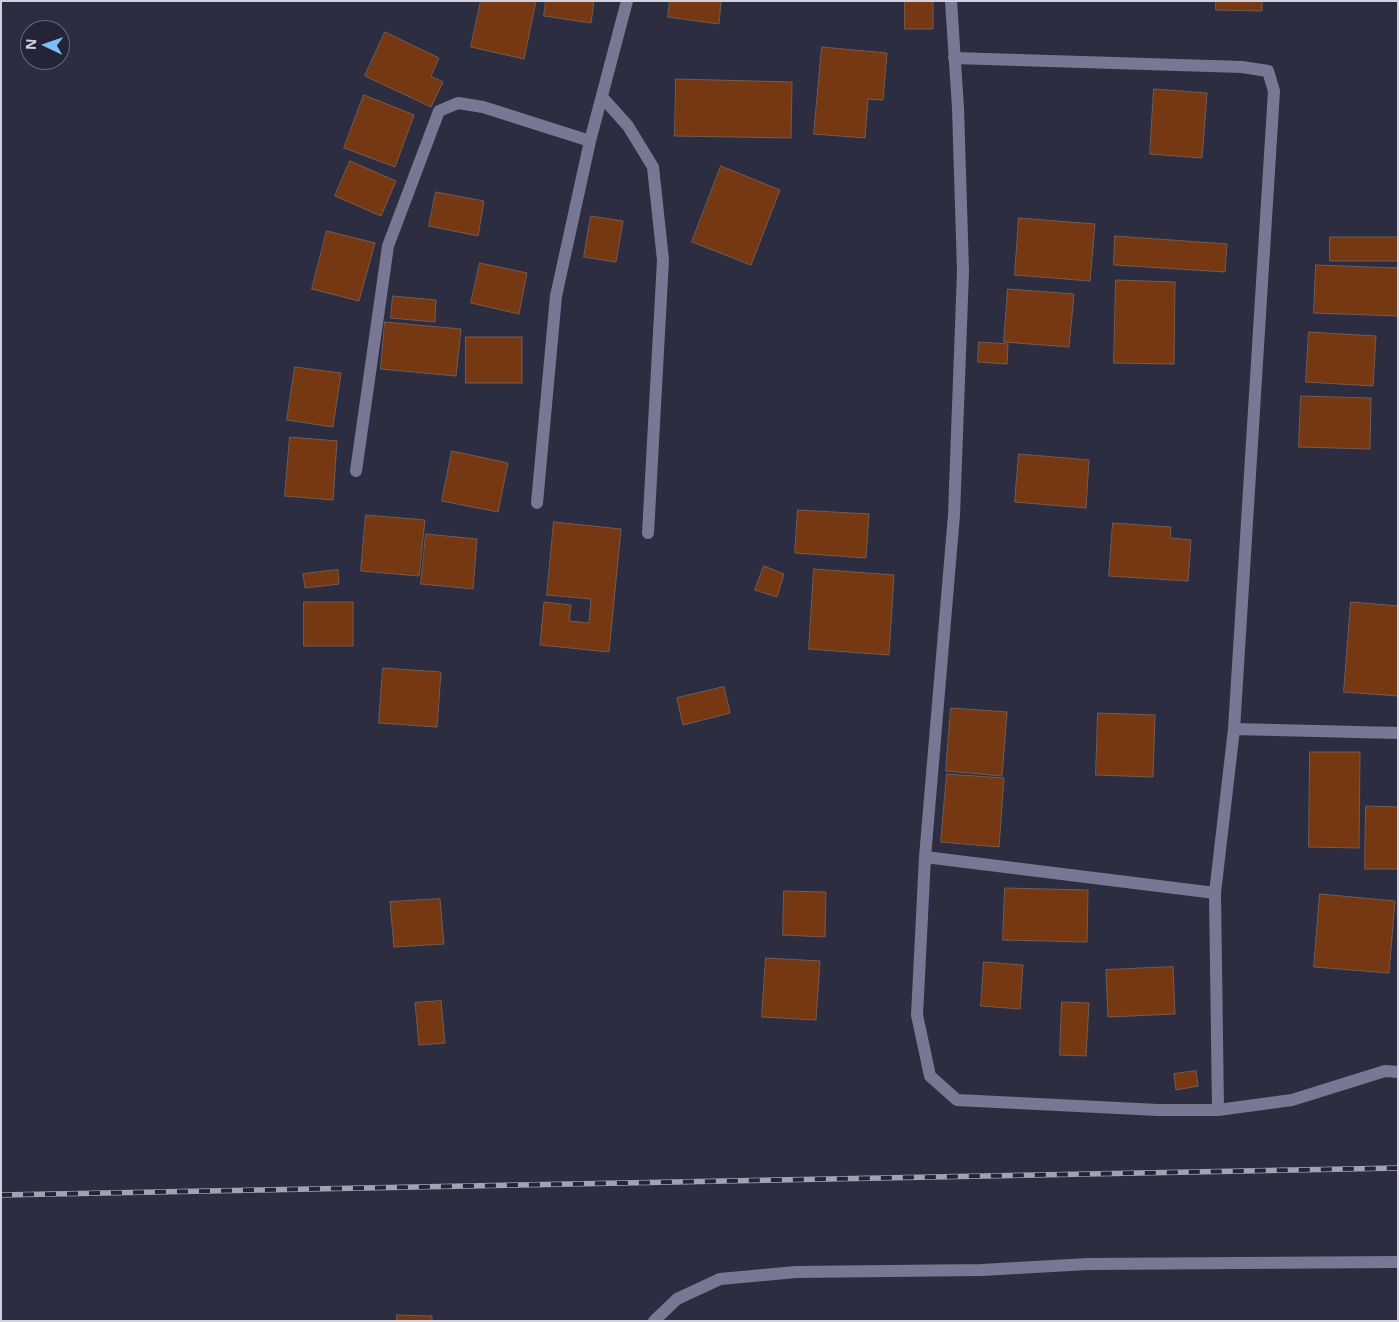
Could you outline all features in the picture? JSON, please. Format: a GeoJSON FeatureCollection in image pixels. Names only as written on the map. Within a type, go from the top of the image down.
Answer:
{"type":"FeatureCollection","features":[{"type":"Feature","properties":{"kind":"street"},"geometry":{"type":"LineString","coordinates":[[538,503],[556,296],[590,141],[627,1]]}},
{"type":"Feature","properties":{"kind":"street"},"geometry":{"type":"LineString","coordinates":[[951,1],[958,108],[963,272],[954,515],[925,857],[917,1015],[930,1076],[957,1100],[1158,1110],[1218,1110],[1292,1100],[1385,1071],[1398,1072]]}},
{"type":"Feature","properties":{"kind":"street"},"geometry":{"type":"LineString","coordinates":[[954,58],[1242,67],[1268,71],[1274,91],[1234,729],[1215,893],[1218,1110]]}},
{"type":"Feature","properties":{"kind":"street"},"geometry":{"type":"LineString","coordinates":[[602,97],[628,126],[653,167],[663,260],[648,533]]}},
{"type":"Feature","properties":{"kind":"street"},"geometry":{"type":"LineString","coordinates":[[356,471],[388,246],[440,110],[458,103],[483,107],[590,141]]}},
{"type":"Feature","properties":{"kind":"street"},"geometry":{"type":"LineString","coordinates":[[1234,729],[1398,733]]}},
{"type":"Feature","properties":{"kind":"street"},"geometry":{"type":"LineString","coordinates":[[925,857],[1215,893]]}},
{"type":"Feature","properties":{"kind":"street"},"geometry":{"type":"LineString","coordinates":[[654,1321],[677,1300],[720,1280],[796,1272],[982,1270],[1088,1264],[1398,1262]]}},
{"type":"Feature","properties":{"kind":"building"},"geometry":{"type":"Polygon","coordinates":[[[481,1],[536,1],[524,59],[471,47],[481,1]]]}},
{"type":"Feature","properties":{"kind":"building"},"geometry":{"type":"Polygon","coordinates":[[[546,1],[594,1],[591,23],[544,16],[546,1]]]}},
{"type":"Feature","properties":{"kind":"building"},"geometry":{"type":"Polygon","coordinates":[[[670,1],[721,1],[719,24],[668,17],[670,1]]]}},
{"type":"Feature","properties":{"kind":"building"},"geometry":{"type":"Polygon","coordinates":[[[905,1],[933,1],[933,29],[905,29],[905,1]]]}},
{"type":"Feature","properties":{"kind":"building"},"geometry":{"type":"Polygon","coordinates":[[[1216,1],[1262,1],[1262,11],[1216,10],[1216,1]]]}},
{"type":"Feature","properties":{"kind":"building"},"geometry":{"type":"Polygon","coordinates":[[[385,32],[439,58],[431,76],[443,82],[431,107],[365,76],[385,32]]]}},
{"type":"Feature","properties":{"kind":"building"},"geometry":{"type":"Polygon","coordinates":[[[822,47],[887,53],[883,100],[868,99],[865,138],[814,134],[822,47]]]}},
{"type":"Feature","properties":{"kind":"building"},"geometry":{"type":"Polygon","coordinates":[[[676,79],[792,82],[791,138],[675,136],[676,79]]]}},
{"type":"Feature","properties":{"kind":"building"},"geometry":{"type":"Polygon","coordinates":[[[1154,89],[1207,93],[1202,158],[1150,154],[1154,89]]]}},
{"type":"Feature","properties":{"kind":"building"},"geometry":{"type":"Polygon","coordinates":[[[364,95],[414,115],[395,167],[344,148],[364,95]]]}},
{"type":"Feature","properties":{"kind":"building"},"geometry":{"type":"Polygon","coordinates":[[[350,161],[396,181],[381,216],[335,196],[350,161]]]}},
{"type":"Feature","properties":{"kind":"building"},"geometry":{"type":"Polygon","coordinates":[[[721,166],[780,190],[751,265],[692,242],[721,166]]]}},
{"type":"Feature","properties":{"kind":"building"},"geometry":{"type":"Polygon","coordinates":[[[436,192],[484,201],[478,236],[429,226],[436,192]]]}},
{"type":"Feature","properties":{"kind":"building"},"geometry":{"type":"Polygon","coordinates":[[[591,216],[623,221],[616,262],[584,257],[591,216]]]}},
{"type":"Feature","properties":{"kind":"building"},"geometry":{"type":"Polygon","coordinates":[[[1019,218],[1095,224],[1090,281],[1015,275],[1019,218]]]}},
{"type":"Feature","properties":{"kind":"building"},"geometry":{"type":"Polygon","coordinates":[[[327,231],[375,243],[359,301],[312,289],[327,231]]]}},
{"type":"Feature","properties":{"kind":"building"},"geometry":{"type":"Polygon","coordinates":[[[1115,236],[1227,244],[1225,272],[1114,265],[1115,236]]]}},
{"type":"Feature","properties":{"kind":"building"},"geometry":{"type":"Polygon","coordinates":[[[1330,237],[1398,237],[1398,261],[1330,261],[1330,237]]]}},
{"type":"Feature","properties":{"kind":"building"},"geometry":{"type":"Polygon","coordinates":[[[480,263],[527,273],[519,314],[471,303],[480,263]]]}},
{"type":"Feature","properties":{"kind":"building"},"geometry":{"type":"Polygon","coordinates":[[[1316,265],[1398,268],[1398,316],[1314,313],[1316,265]]]}},
{"type":"Feature","properties":{"kind":"building"},"geometry":{"type":"Polygon","coordinates":[[[1116,280],[1175,282],[1174,364],[1114,363],[1116,280]]]}},
{"type":"Feature","properties":{"kind":"building"},"geometry":{"type":"Polygon","coordinates":[[[1008,289],[1074,294],[1069,347],[1004,342],[1008,289]]]}},
{"type":"Feature","properties":{"kind":"building"},"geometry":{"type":"Polygon","coordinates":[[[393,296],[436,300],[435,322],[391,318],[393,296]]]}},
{"type":"Feature","properties":{"kind":"building"},"geometry":{"type":"Polygon","coordinates":[[[385,322],[461,329],[456,376],[381,369],[385,322]]]}},
{"type":"Feature","properties":{"kind":"building"},"geometry":{"type":"Polygon","coordinates":[[[1309,332],[1376,336],[1373,386],[1306,382],[1309,332]]]}},
{"type":"Feature","properties":{"kind":"building"},"geometry":{"type":"Polygon","coordinates":[[[466,337],[522,337],[522,383],[466,383],[466,337]]]}},
{"type":"Feature","properties":{"kind":"building"},"geometry":{"type":"Polygon","coordinates":[[[979,342],[1008,344],[1007,364],[978,362],[979,342]]]}},
{"type":"Feature","properties":{"kind":"building"},"geometry":{"type":"Polygon","coordinates":[[[295,367],[341,373],[333,427],[287,420],[295,367]]]}},
{"type":"Feature","properties":{"kind":"building"},"geometry":{"type":"Polygon","coordinates":[[[1301,396],[1371,398],[1370,449],[1299,447],[1301,396]]]}},
{"type":"Feature","properties":{"kind":"building"},"geometry":{"type":"Polygon","coordinates":[[[290,437],[337,441],[333,500],[285,496],[290,437]]]}},
{"type":"Feature","properties":{"kind":"building"},"geometry":{"type":"Polygon","coordinates":[[[452,451],[508,463],[498,512],[442,501],[452,451]]]}},
{"type":"Feature","properties":{"kind":"building"},"geometry":{"type":"Polygon","coordinates":[[[1019,454],[1089,460],[1086,508],[1015,502],[1019,454]]]}},
{"type":"Feature","properties":{"kind":"building"},"geometry":{"type":"Polygon","coordinates":[[[798,510],[869,514],[866,558],[795,553],[798,510]]]}},
{"type":"Feature","properties":{"kind":"building"},"geometry":{"type":"Polygon","coordinates":[[[366,515],[425,520],[419,576],[361,571],[366,515]]]}},
{"type":"Feature","properties":{"kind":"building"},"geometry":{"type":"Polygon","coordinates":[[[554,522],[621,529],[609,652],[540,645],[544,602],[571,605],[569,621],[589,623],[591,599],[547,595],[554,522]]]}},
{"type":"Feature","properties":{"kind":"building"},"geometry":{"type":"Polygon","coordinates":[[[1113,523],[1171,527],[1170,538],[1191,540],[1188,581],[1109,576],[1113,523]]]}},
{"type":"Feature","properties":{"kind":"building"},"geometry":{"type":"Polygon","coordinates":[[[426,534],[477,539],[473,589],[421,584],[426,534]]]}},
{"type":"Feature","properties":{"kind":"building"},"geometry":{"type":"Polygon","coordinates":[[[764,566],[784,574],[777,597],[755,590],[764,566]]]}},
{"type":"Feature","properties":{"kind":"building"},"geometry":{"type":"Polygon","coordinates":[[[814,569],[894,575],[889,655],[809,649],[814,569]]]}},
{"type":"Feature","properties":{"kind":"building"},"geometry":{"type":"Polygon","coordinates":[[[338,570],[339,584],[305,588],[303,574],[338,570]]]}},
{"type":"Feature","properties":{"kind":"building"},"geometry":{"type":"Polygon","coordinates":[[[304,602],[353,602],[353,646],[304,646],[304,602]]]}},
{"type":"Feature","properties":{"kind":"building"},"geometry":{"type":"Polygon","coordinates":[[[1351,602],[1398,606],[1398,696],[1344,692],[1351,602]]]}},
{"type":"Feature","properties":{"kind":"building"},"geometry":{"type":"Polygon","coordinates":[[[383,668],[441,672],[437,727],[379,723],[383,668]]]}},
{"type":"Feature","properties":{"kind":"building"},"geometry":{"type":"Polygon","coordinates":[[[724,687],[730,713],[683,725],[677,698],[724,687]]]}},
{"type":"Feature","properties":{"kind":"building"},"geometry":{"type":"Polygon","coordinates":[[[951,708],[1007,712],[1002,776],[946,771],[951,708]]]}},
{"type":"Feature","properties":{"kind":"building"},"geometry":{"type":"Polygon","coordinates":[[[1098,713],[1155,715],[1153,777],[1096,775],[1098,713]]]}},
{"type":"Feature","properties":{"kind":"building"},"geometry":{"type":"Polygon","coordinates":[[[1310,752],[1360,752],[1359,848],[1309,847],[1310,752]]]}},
{"type":"Feature","properties":{"kind":"building"},"geometry":{"type":"Polygon","coordinates":[[[947,774],[1004,778],[999,847],[941,842],[947,774]]]}},
{"type":"Feature","properties":{"kind":"building"},"geometry":{"type":"Polygon","coordinates":[[[1366,806],[1398,807],[1398,869],[1365,869],[1366,806]]]}},
{"type":"Feature","properties":{"kind":"building"},"geometry":{"type":"Polygon","coordinates":[[[1005,888],[1088,890],[1087,942],[1003,940],[1005,888]]]}},
{"type":"Feature","properties":{"kind":"building"},"geometry":{"type":"Polygon","coordinates":[[[784,891],[826,892],[825,937],[783,935],[784,891]]]}},
{"type":"Feature","properties":{"kind":"building"},"geometry":{"type":"Polygon","coordinates":[[[1320,894],[1395,901],[1389,973],[1314,967],[1320,894]]]}},
{"type":"Feature","properties":{"kind":"building"},"geometry":{"type":"Polygon","coordinates":[[[440,899],[444,944],[394,947],[390,902],[440,899]]]}},
{"type":"Feature","properties":{"kind":"building"},"geometry":{"type":"Polygon","coordinates":[[[766,958],[820,961],[816,1020],[762,1017],[766,958]]]}},
{"type":"Feature","properties":{"kind":"building"},"geometry":{"type":"Polygon","coordinates":[[[984,962],[1023,965],[1020,1009],[981,1006],[984,962]]]}},
{"type":"Feature","properties":{"kind":"building"},"geometry":{"type":"Polygon","coordinates":[[[1173,967],[1175,1014],[1108,1017],[1106,970],[1173,967]]]}},
{"type":"Feature","properties":{"kind":"building"},"geometry":{"type":"Polygon","coordinates":[[[441,1001],[445,1043],[419,1045],[415,1003],[441,1001]]]}},
{"type":"Feature","properties":{"kind":"building"},"geometry":{"type":"Polygon","coordinates":[[[1062,1002],[1089,1003],[1086,1056],[1060,1055],[1062,1002]]]}},
{"type":"Feature","properties":{"kind":"building"},"geometry":{"type":"Polygon","coordinates":[[[1196,1071],[1198,1086],[1176,1090],[1174,1074],[1196,1071]]]}},
{"type":"Feature","properties":{"kind":"building"},"geometry":{"type":"Polygon","coordinates":[[[397,1315],[432,1316],[432,1321],[397,1321],[397,1315]]]}},
{"type":"Feature","properties":{"kind":"railway"},"geometry":{"type":"LineString","coordinates":[[1,1195],[1398,1168]]}}]}
